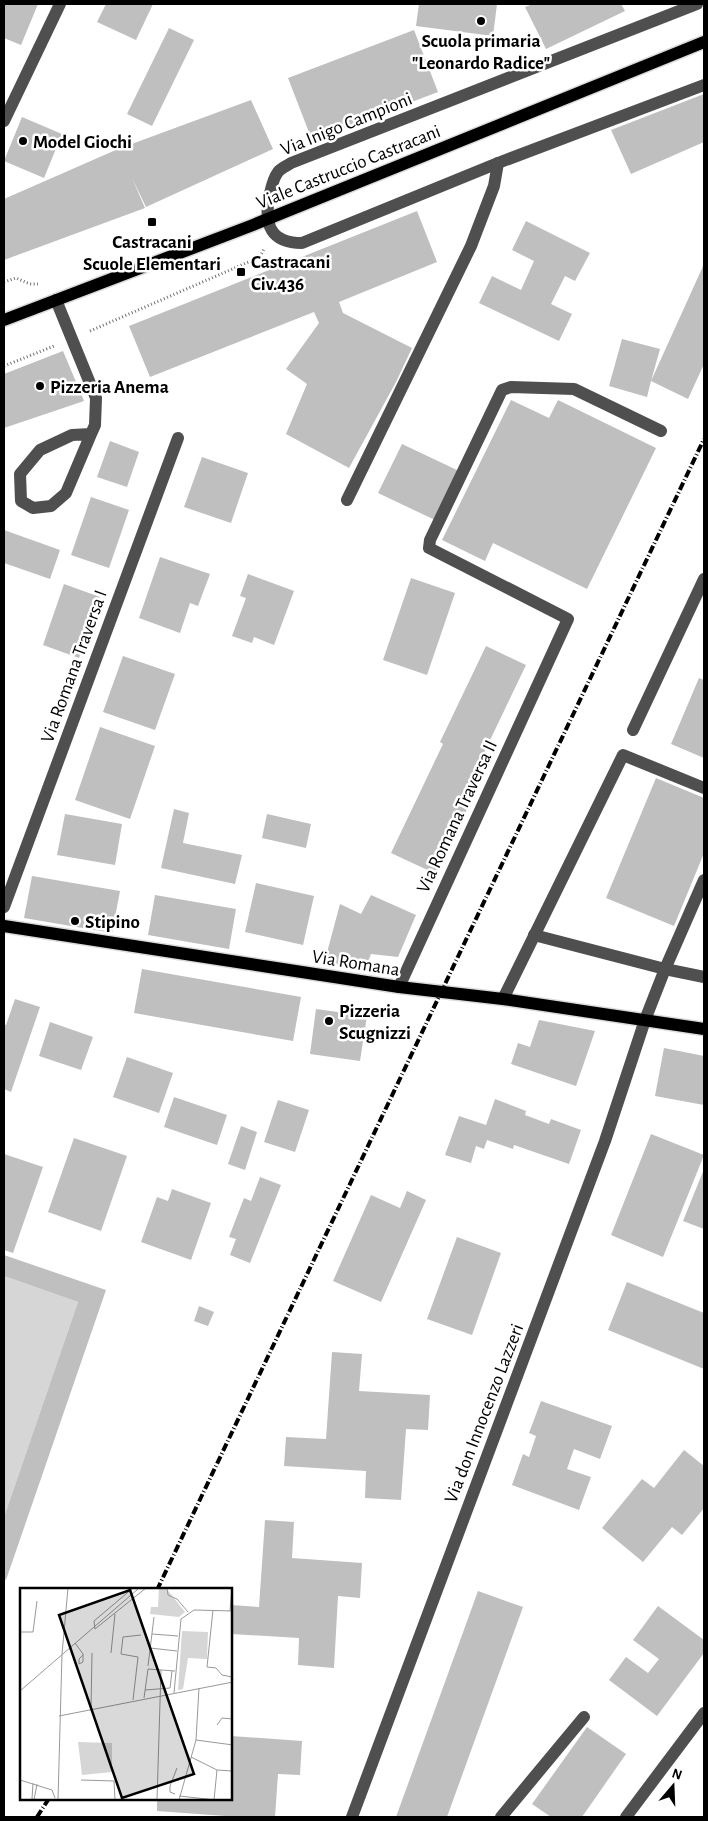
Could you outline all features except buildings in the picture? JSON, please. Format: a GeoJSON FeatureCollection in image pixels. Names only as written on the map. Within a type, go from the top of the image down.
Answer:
{"type":"FeatureCollection","features":[{"type":"Feature","properties":{"kind":"main road","name":"Viale Castruccio Castracani"},"geometry":{"type":"LineString","coordinates":[[4,320],[267,219],[704,42]]}},
{"type":"Feature","properties":{"kind":"main road","name":"Via Romana"},"geometry":{"type":"LineString","coordinates":[[4,926],[399,987],[503,999],[704,1029]]}},
{"type":"Feature","properties":{"kind":"street"},"geometry":{"type":"LineString","coordinates":[[4,121],[60,4]]}},
{"type":"Feature","properties":{"kind":"street","name":"Via Inigo Campioni"},"geometry":{"type":"LineString","coordinates":[[267,219],[270,193],[274,180],[280,170],[291,163],[697,4]]}},
{"type":"Feature","properties":{"kind":"street"},"geometry":{"type":"LineString","coordinates":[[267,219],[273,233],[290,243],[302,243],[498,163],[704,85]]}},
{"type":"Feature","properties":{"kind":"street"},"geometry":{"type":"LineString","coordinates":[[347,500],[471,246],[494,186],[498,163]]}},
{"type":"Feature","properties":{"kind":"street"},"geometry":{"type":"LineString","coordinates":[[56,300],[96,398],[95,425],[66,493],[50,506],[33,508],[22,501],[20,474],[40,450],[72,435],[91,434]]}},
{"type":"Feature","properties":{"kind":"street","name":"Via Romana Traversa II"},"geometry":{"type":"LineString","coordinates":[[399,987],[568,619],[428,548],[430,540],[502,390],[511,387],[574,389],[661,431]]}},
{"type":"Feature","properties":{"kind":"street","name":"Via Romana Traversa I"},"geometry":{"type":"LineString","coordinates":[[4,907],[178,438]]}},
{"type":"Feature","properties":{"kind":"street"},"geometry":{"type":"LineString","coordinates":[[633,730],[704,580]]}},
{"type":"Feature","properties":{"kind":"street"},"geometry":{"type":"LineString","coordinates":[[503,999],[623,755],[704,788]]}},
{"type":"Feature","properties":{"kind":"street","name":"Via don Innocenzo Lazzeri"},"geometry":{"type":"LineString","coordinates":[[352,1817],[605,1141],[665,969],[704,880]]}},
{"type":"Feature","properties":{"kind":"street"},"geometry":{"type":"LineString","coordinates":[[534,934],[665,969],[704,977]]}},
{"type":"Feature","properties":{"kind":"street"},"geometry":{"type":"LineString","coordinates":[[626,1817],[704,1713]]}},
{"type":"Feature","properties":{"kind":"street"},"geometry":{"type":"LineString","coordinates":[[507,1815],[584,1717]]}},
{"type":"Feature","properties":{"kind":"shaded area"},"geometry":{"type":"Polygon","coordinates":[[[4,1276],[78,1302],[4,1517],[4,1276]]]}},
{"type":"Feature","properties":{"kind":"railway"},"geometry":{"type":"LineString","coordinates":[[158,1588],[704,439]]}},
{"type":"Feature","properties":{"kind":"railway"},"geometry":{"type":"LineString","coordinates":[[37,1817],[47,1801]]}},
{"type":"Feature","properties":{"kind":"place","name":"Scuola primaria \"Leonardo Radice\""},"geometry":{"type":"Point","coordinates":[481,21]}},
{"type":"Feature","properties":{"kind":"place","name":"Model Giochi"},"geometry":{"type":"Point","coordinates":[23,141]}},
{"type":"Feature","properties":{"kind":"place","name":"Castracani Scuole Elementari"},"geometry":{"type":"Point","coordinates":[152,222]}},
{"type":"Feature","properties":{"kind":"place","name":"Castracani Civ.436"},"geometry":{"type":"Point","coordinates":[241,272]}},
{"type":"Feature","properties":{"kind":"place","name":"Pizzeria Anema"},"geometry":{"type":"Point","coordinates":[40,386]}},
{"type":"Feature","properties":{"kind":"place","name":"Stipino"},"geometry":{"type":"Point","coordinates":[75,921]}},
{"type":"Feature","properties":{"kind":"place","name":"Pizzeria Scugnizzi"},"geometry":{"type":"Point","coordinates":[329,1021]}}]}
